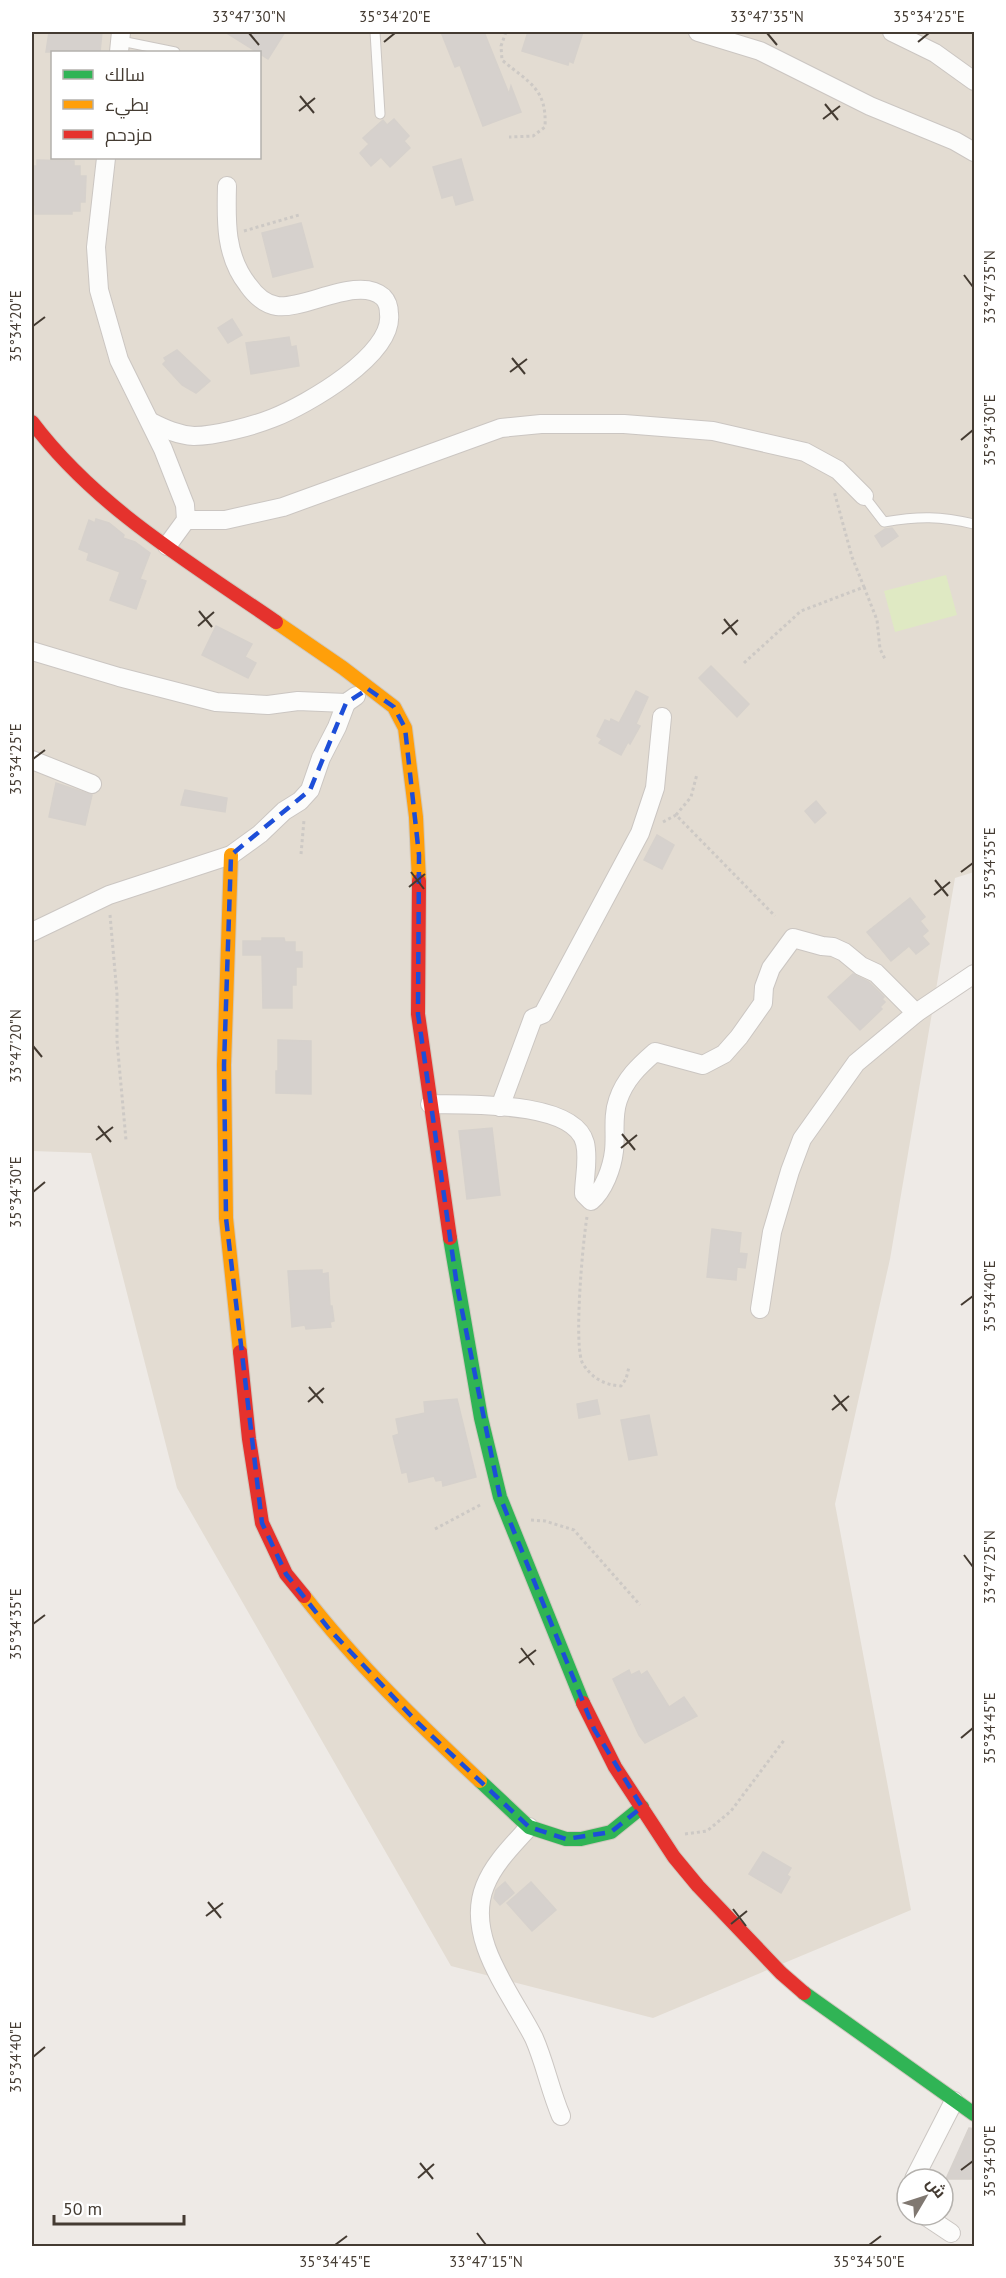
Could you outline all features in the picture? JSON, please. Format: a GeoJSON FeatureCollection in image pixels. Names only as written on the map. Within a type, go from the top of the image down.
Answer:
{"type":"FeatureCollection","features":[{"type":"Feature","properties":{"kind":"street"},"geometry":{"type":"LineString","coordinates":[[698,32],[760,51],[870,106],[955,141],[975,152]]}},
{"type":"Feature","properties":{"kind":"street"},"geometry":{"type":"LineString","coordinates":[[892,32],[934,54],[975,81]]}},
{"type":"Feature","properties":{"kind":"street"},"geometry":{"type":"LineString","coordinates":[[106,159],[96,247],[99,290],[119,360],[174,472],[185,505],[186,520],[167,546]]}},
{"type":"Feature","properties":{"kind":"street"},"geometry":{"type":"LineString","coordinates":[[151,422],[171,432],[194,436],[225,431],[272,418],[318,396],[378,346],[387,332],[390,317],[388,307],[382,296],[368,291],[350,290],[306,302],[277,306],[257,297],[242,278],[231,251],[226,224],[227,186]]}},
{"type":"Feature","properties":{"kind":"street"},"geometry":{"type":"LineString","coordinates":[[32,422],[50,446],[86,483],[126,518],[343,668],[394,707],[405,728],[419,855],[418,1014],[459,1297],[481,1418],[500,1497],[590,1719],[615,1767],[674,1857],[698,1886],[781,1973],[812,2000],[975,2114]]}},
{"type":"Feature","properties":{"kind":"street"},"geometry":{"type":"LineString","coordinates":[[186,520],[225,519],[283,507],[501,428],[541,424],[624,424],[714,431],[805,452],[838,470],[864,496]]}},
{"type":"Feature","properties":{"kind":"street"},"geometry":{"type":"LineString","coordinates":[[32,651],[119,677],[216,702],[268,705],[298,701],[346,702],[368,688]]}},
{"type":"Feature","properties":{"kind":"street"},"geometry":{"type":"LineString","coordinates":[[32,932],[109,895],[231,855],[300,801],[310,790],[321,758],[337,727],[346,702]]}},
{"type":"Feature","properties":{"kind":"street"},"geometry":{"type":"LineString","coordinates":[[500,1107],[533,1018],[543,1014],[640,834],[655,788],[662,717]]}},
{"type":"Feature","properties":{"kind":"street"},"geometry":{"type":"LineString","coordinates":[[32,760],[92,784]]}},
{"type":"Feature","properties":{"kind":"street"},"geometry":{"type":"LineString","coordinates":[[231,855],[224,1065],[226,1218],[249,1439],[262,1523],[286,1574],[329,1629],[417,1722],[529,1827],[566,1839],[581,1839],[611,1832],[642,1807]]}},
{"type":"Feature","properties":{"kind":"street"},"geometry":{"type":"LineString","coordinates":[[430,1104],[500,1107],[547,1113],[572,1124],[584,1142],[586,1160],[584,1194],[591,1201],[600,1193],[614,1151],[617,1101],[635,1070],[655,1052],[704,1065],[724,1054],[763,1003],[764,987],[771,968],[793,938],[815,945],[833,947],[844,952],[861,966],[876,974],[916,1013]]}},
{"type":"Feature","properties":{"kind":"street"},"geometry":{"type":"LineString","coordinates":[[760,1309],[772,1232],[802,1139],[856,1063],[916,1013],[975,974]]}},
{"type":"Feature","properties":{"kind":"street"},"geometry":{"type":"LineString","coordinates":[[529,1827],[497,1864],[485,1885],[480,1902],[480,1923],[495,1971],[535,2040],[561,2116]]}},
{"type":"Feature","properties":{"kind":"street"},"geometry":{"type":"LineString","coordinates":[[920,2167],[954,2101]]}},
{"type":"Feature","properties":{"kind":"street"},"geometry":{"type":"LineString","coordinates":[[942,2227],[951,2233]]}},
{"type":"Feature","properties":{"kind":"lane"},"geometry":{"type":"LineString","coordinates":[[375,32],[380,114]]}},
{"type":"Feature","properties":{"kind":"lane"},"geometry":{"type":"LineString","coordinates":[[120,42],[170,51]]}},
{"type":"Feature","properties":{"kind":"lane"},"geometry":{"type":"LineString","coordinates":[[864,496],[884,522],[916,516],[955,519],[975,524]]}},
{"type":"Feature","properties":{"kind":"path"},"geometry":{"type":"LineString","coordinates":[[506,32],[501,46],[502,60],[539,90],[546,110],[545,127],[533,136],[509,137]]}},
{"type":"Feature","properties":{"kind":"path"},"geometry":{"type":"LineString","coordinates":[[228,235],[299,215]]}},
{"type":"Feature","properties":{"kind":"path"},"geometry":{"type":"LineString","coordinates":[[838,470],[832,479],[837,505],[852,557],[877,620],[880,649],[886,661]]}},
{"type":"Feature","properties":{"kind":"path"},"geometry":{"type":"LineString","coordinates":[[744,663],[801,611],[864,587]]}},
{"type":"Feature","properties":{"kind":"path"},"geometry":{"type":"LineString","coordinates":[[640,834],[676,815],[691,797],[697,774]]}},
{"type":"Feature","properties":{"kind":"path"},"geometry":{"type":"LineString","coordinates":[[300,801],[305,814],[301,854]]}},
{"type":"Feature","properties":{"kind":"path"},"geometry":{"type":"LineString","coordinates":[[676,815],[775,916]]}},
{"type":"Feature","properties":{"kind":"path"},"geometry":{"type":"LineString","coordinates":[[109,895],[117,994],[118,1051],[126,1140]]}},
{"type":"Feature","properties":{"kind":"path"},"geometry":{"type":"LineString","coordinates":[[591,1201],[585,1226],[579,1353],[582,1363],[600,1382],[621,1386],[629,1367]]}},
{"type":"Feature","properties":{"kind":"path"},"geometry":{"type":"LineString","coordinates":[[435,1529],[472,1508],[500,1497]]}},
{"type":"Feature","properties":{"kind":"path"},"geometry":{"type":"LineString","coordinates":[[512,1523],[528,1519],[545,1521],[574,1530],[640,1605]]}},
{"type":"Feature","properties":{"kind":"path"},"geometry":{"type":"LineString","coordinates":[[659,1834],[695,1834],[707,1831],[714,1826],[731,1811],[785,1739]]}},
{"type":"Feature","properties":{"kind":"highlighted area"},"geometry":{"type":"Polygon","coordinates":[[[368,689],[394,707],[405,728],[419,855],[418,1014],[457,1286],[500,1497],[594,1729],[642,1807],[611,1832],[566,1839],[529,1827],[417,1722],[329,1629],[286,1574],[262,1523],[226,1218],[224,1065],[231,855],[310,790],[346,703],[368,689]]]}},
{"type":"Feature","properties":{"kind":"shaded area"},"geometry":{"type":"Polygon","coordinates":[[[32,32],[974,32],[974,872],[955,878],[890,1259],[835,1504],[911,1910],[653,2018],[451,1966],[177,1488],[91,1153],[32,1151],[32,32]]]}},
{"type":"Feature","properties":{"kind":"green space"},"geometry":{"type":"Polygon","coordinates":[[[946,575],[957,615],[895,632],[884,591],[946,575]]]}},
{"type":"Feature","properties":{"kind":"building"},"geometry":{"type":"Polygon","coordinates":[[[49,32],[102,32],[100,51],[46,52],[49,32]]]}},
{"type":"Feature","properties":{"kind":"building"},"geometry":{"type":"Polygon","coordinates":[[[225,32],[285,32],[268,59],[261,55],[261,51],[255,51],[225,32]]]}},
{"type":"Feature","properties":{"kind":"building"},"geometry":{"type":"Polygon","coordinates":[[[441,32],[484,32],[509,94],[511,86],[521,112],[483,126],[460,65],[455,67],[441,32]]]}},
{"type":"Feature","properties":{"kind":"building"},"geometry":{"type":"Polygon","coordinates":[[[528,32],[553,32],[566,35],[567,32],[583,32],[573,63],[569,61],[568,65],[522,51],[528,32]]]}},
{"type":"Feature","properties":{"kind":"building"},"geometry":{"type":"Polygon","coordinates":[[[394,119],[409,136],[404,141],[410,148],[390,167],[381,157],[371,166],[360,153],[369,144],[363,138],[383,120],[387,125],[394,119]]]}},
{"type":"Feature","properties":{"kind":"building"},"geometry":{"type":"Polygon","coordinates":[[[461,159],[473,200],[456,205],[453,195],[442,198],[433,167],[461,159]]]}},
{"type":"Feature","properties":{"kind":"building"},"geometry":{"type":"Polygon","coordinates":[[[37,160],[74,161],[74,166],[80,166],[80,176],[86,176],[85,202],[80,202],[80,211],[72,211],[72,214],[35,214],[35,205],[32,205],[32,166],[37,166],[37,160]]]}},
{"type":"Feature","properties":{"kind":"building"},"geometry":{"type":"Polygon","coordinates":[[[301,223],[313,267],[273,277],[262,233],[301,223]]]}},
{"type":"Feature","properties":{"kind":"building"},"geometry":{"type":"Polygon","coordinates":[[[232,319],[242,335],[228,343],[218,328],[232,319]]]}},
{"type":"Feature","properties":{"kind":"building"},"geometry":{"type":"Polygon","coordinates":[[[289,337],[291,347],[296,346],[299,366],[251,374],[246,343],[289,337]]]}},
{"type":"Feature","properties":{"kind":"building"},"geometry":{"type":"Polygon","coordinates":[[[177,350],[210,381],[196,393],[182,385],[163,364],[166,361],[164,358],[177,350]]]}},
{"type":"Feature","properties":{"kind":"building"},"geometry":{"type":"Polygon","coordinates":[[[96,519],[109,523],[124,535],[123,538],[135,542],[150,553],[140,579],[146,581],[136,609],[110,600],[120,572],[87,560],[89,553],[79,549],[89,520],[95,523],[96,519]]]}},
{"type":"Feature","properties":{"kind":"building"},"geometry":{"type":"Polygon","coordinates":[[[892,528],[898,536],[882,547],[875,536],[885,529],[892,528]]]}},
{"type":"Feature","properties":{"kind":"building"},"geometry":{"type":"Polygon","coordinates":[[[216,626],[252,644],[245,657],[256,663],[248,678],[202,655],[216,626]]]}},
{"type":"Feature","properties":{"kind":"building"},"geometry":{"type":"Polygon","coordinates":[[[711,666],[749,704],[737,717],[699,678],[711,666]]]}},
{"type":"Feature","properties":{"kind":"building"},"geometry":{"type":"Polygon","coordinates":[[[636,691],[648,697],[636,724],[640,726],[621,755],[599,743],[602,739],[597,736],[605,720],[610,722],[611,719],[619,723],[636,691]]]}},
{"type":"Feature","properties":{"kind":"building"},"geometry":{"type":"Polygon","coordinates":[[[56,783],[92,795],[85,825],[49,817],[56,783]]]}},
{"type":"Feature","properties":{"kind":"building"},"geometry":{"type":"Polygon","coordinates":[[[185,790],[227,798],[225,812],[181,805],[185,790]]]}},
{"type":"Feature","properties":{"kind":"building"},"geometry":{"type":"Polygon","coordinates":[[[816,801],[826,813],[815,823],[805,811],[816,801]]]}},
{"type":"Feature","properties":{"kind":"building"},"geometry":{"type":"Polygon","coordinates":[[[657,835],[674,845],[662,869],[644,860],[657,835]]]}},
{"type":"Feature","properties":{"kind":"building"},"geometry":{"type":"Polygon","coordinates":[[[910,898],[925,917],[920,921],[928,931],[922,936],[929,944],[916,954],[909,946],[891,961],[867,932],[910,898]]]}},
{"type":"Feature","properties":{"kind":"building"},"geometry":{"type":"Polygon","coordinates":[[[262,938],[284,938],[285,942],[295,942],[295,952],[302,952],[302,967],[296,967],[296,985],[292,985],[292,1008],[263,1008],[262,955],[243,955],[243,941],[262,941],[262,938]]]}},
{"type":"Feature","properties":{"kind":"building"},"geometry":{"type":"Polygon","coordinates":[[[853,974],[869,982],[884,997],[882,999],[885,1002],[880,1007],[882,1009],[860,1030],[828,997],[853,974]]]}},
{"type":"Feature","properties":{"kind":"building"},"geometry":{"type":"Polygon","coordinates":[[[278,1040],[311,1041],[311,1094],[276,1093],[278,1040]]]}},
{"type":"Feature","properties":{"kind":"building"},"geometry":{"type":"Polygon","coordinates":[[[492,1128],[500,1195],[467,1199],[459,1131],[492,1128]]]}},
{"type":"Feature","properties":{"kind":"building"},"geometry":{"type":"Polygon","coordinates":[[[712,1229],[741,1233],[739,1253],[747,1254],[745,1268],[737,1267],[736,1280],[707,1277],[712,1229]]]}},
{"type":"Feature","properties":{"kind":"building"},"geometry":{"type":"Polygon","coordinates":[[[322,1270],[322,1274],[328,1273],[330,1306],[332,1306],[334,1321],[330,1322],[331,1327],[306,1329],[305,1325],[292,1327],[288,1271],[322,1270]]]}},
{"type":"Feature","properties":{"kind":"building"},"geometry":{"type":"Polygon","coordinates":[[[457,1399],[476,1477],[443,1486],[442,1480],[436,1481],[434,1476],[409,1482],[407,1472],[402,1473],[393,1436],[399,1434],[396,1419],[425,1413],[424,1402],[457,1399]]]}},
{"type":"Feature","properties":{"kind":"building"},"geometry":{"type":"Polygon","coordinates":[[[597,1400],[600,1414],[579,1418],[577,1404],[597,1400]]]}},
{"type":"Feature","properties":{"kind":"building"},"geometry":{"type":"Polygon","coordinates":[[[649,1415],[657,1455],[629,1460],[621,1420],[649,1415]]]}},
{"type":"Feature","properties":{"kind":"building"},"geometry":{"type":"Polygon","coordinates":[[[629,1670],[631,1675],[639,1671],[641,1675],[647,1671],[669,1707],[684,1697],[697,1716],[645,1743],[613,1679],[629,1670]]]}},
{"type":"Feature","properties":{"kind":"building"},"geometry":{"type":"Polygon","coordinates":[[[763,1852],[791,1868],[787,1875],[790,1877],[781,1893],[749,1874],[763,1852]]]}},
{"type":"Feature","properties":{"kind":"building"},"geometry":{"type":"Polygon","coordinates":[[[505,1882],[514,1893],[500,1905],[494,1898],[496,1890],[505,1882]]]}},
{"type":"Feature","properties":{"kind":"building"},"geometry":{"type":"Polygon","coordinates":[[[531,1882],[556,1910],[532,1931],[507,1903],[531,1882]]]}},
{"type":"Feature","properties":{"kind":"building"},"geometry":{"type":"Polygon","coordinates":[[[969,2128],[975,2129],[975,2179],[955,2179],[955,2167],[951,2167],[969,2128]]]}},
{"type":"Feature","properties":{"kind":"traffic: fast"},"geometry":{"type":"LineString","coordinates":[[450,1238],[481,1418],[500,1497],[583,1703]]}},
{"type":"Feature","properties":{"kind":"traffic: fast"},"geometry":{"type":"LineString","coordinates":[[480,1781],[529,1827],[566,1839],[581,1839],[611,1832],[642,1807]]}},
{"type":"Feature","properties":{"kind":"traffic: fast"},"geometry":{"type":"LineString","coordinates":[[804,1993],[974,2114]]}},
{"type":"Feature","properties":{"kind":"traffic: slow"},"geometry":{"type":"LineString","coordinates":[[276,622],[343,668],[394,707],[405,728],[416,817],[419,881]]}},
{"type":"Feature","properties":{"kind":"traffic: slow"},"geometry":{"type":"LineString","coordinates":[[231,855],[224,1065],[226,1218],[240,1352]]}},
{"type":"Feature","properties":{"kind":"traffic: slow"},"geometry":{"type":"LineString","coordinates":[[304,1596],[388,1692],[480,1781]]}},
{"type":"Feature","properties":{"kind":"traffic: jam"},"geometry":{"type":"LineString","coordinates":[[32,422],[57,453],[114,507],[177,555],[276,622]]}},
{"type":"Feature","properties":{"kind":"traffic: jam"},"geometry":{"type":"LineString","coordinates":[[419,881],[418,1014],[450,1238]]}},
{"type":"Feature","properties":{"kind":"traffic: jam"},"geometry":{"type":"LineString","coordinates":[[240,1352],[249,1439],[262,1523],[286,1574],[304,1596]]}},
{"type":"Feature","properties":{"kind":"traffic: jam"},"geometry":{"type":"LineString","coordinates":[[583,1703],[615,1767],[674,1857],[698,1886],[781,1973],[804,1993]]}}]}
